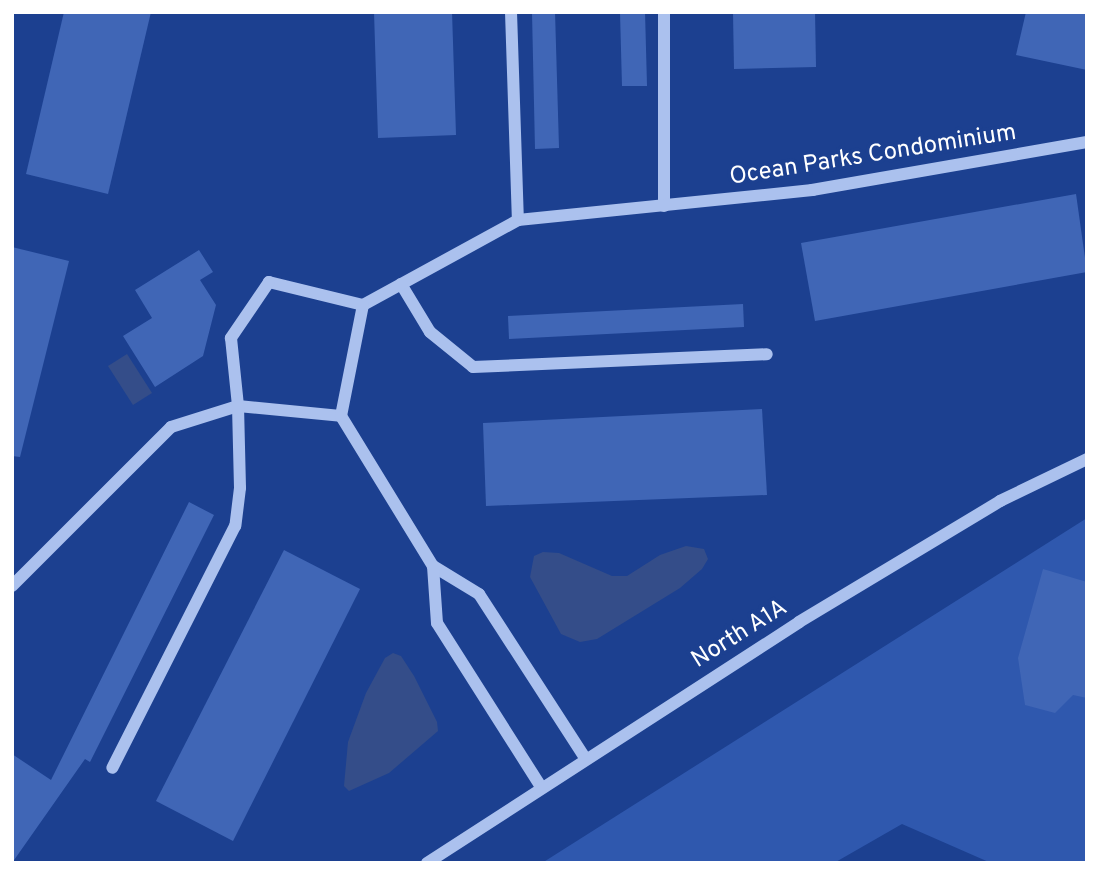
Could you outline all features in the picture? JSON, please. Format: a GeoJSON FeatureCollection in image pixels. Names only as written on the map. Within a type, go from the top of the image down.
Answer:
{"type":"FeatureCollection","features":[{"type":"Feature","properties":{"kind":"street"},"geometry":{"type":"LineString","coordinates":[[511,12],[518,220]]}},
{"type":"Feature","properties":{"kind":"street"},"geometry":{"type":"LineString","coordinates":[[664,12],[664,206]]}},
{"type":"Feature","properties":{"kind":"street","name":"Ocean Parks Condominium"},"geometry":{"type":"LineString","coordinates":[[363,305],[518,220],[812,190],[1087,142]]}},
{"type":"Feature","properties":{"kind":"street"},"geometry":{"type":"LineString","coordinates":[[112,768],[236,526],[240,488],[238,406],[232,338],[269,282],[363,305],[341,416],[433,566],[479,594],[585,758]]}},
{"type":"Feature","properties":{"kind":"street"},"geometry":{"type":"LineString","coordinates":[[401,284],[430,332],[473,367],[767,354]]}},
{"type":"Feature","properties":{"kind":"street"},"geometry":{"type":"LineString","coordinates":[[12,586],[172,427],[238,406],[341,416]]}},
{"type":"Feature","properties":{"kind":"street","name":"North A1A"},"geometry":{"type":"LineString","coordinates":[[427,863],[585,758],[1000,501],[1087,459]]}},
{"type":"Feature","properties":{"kind":"street"},"geometry":{"type":"LineString","coordinates":[[433,566],[437,623],[541,788]]}},
{"type":"Feature","properties":{"kind":"shaded area"},"geometry":{"type":"Polygon","coordinates":[[[127,354],[152,393],[133,405],[108,366],[127,354]]]}},
{"type":"Feature","properties":{"kind":"shaded area"},"geometry":{"type":"Polygon","coordinates":[[[1087,518],[1087,863],[991,863],[902,824],[834,863],[542,863],[1087,518]]]}},
{"type":"Feature","properties":{"kind":"shaded area"},"geometry":{"type":"Polygon","coordinates":[[[686,546],[704,549],[708,559],[702,569],[680,588],[597,639],[580,642],[561,634],[530,577],[534,556],[543,552],[559,553],[612,576],[627,576],[660,555],[686,546]]]}},
{"type":"Feature","properties":{"kind":"shaded area"},"geometry":{"type":"Polygon","coordinates":[[[393,653],[401,656],[414,676],[437,722],[438,731],[389,773],[349,791],[344,786],[348,742],[366,693],[385,658],[393,653]]]}},
{"type":"Feature","properties":{"kind":"building"},"geometry":{"type":"Polygon","coordinates":[[[64,12],[151,12],[108,194],[26,174],[64,12]]]}},
{"type":"Feature","properties":{"kind":"building"},"geometry":{"type":"Polygon","coordinates":[[[374,12],[452,12],[456,135],[378,138],[374,12]]]}},
{"type":"Feature","properties":{"kind":"building"},"geometry":{"type":"Polygon","coordinates":[[[532,12],[555,12],[559,148],[535,149],[532,12]]]}},
{"type":"Feature","properties":{"kind":"building"},"geometry":{"type":"Polygon","coordinates":[[[620,12],[645,12],[647,86],[622,86],[620,12]]]}},
{"type":"Feature","properties":{"kind":"building"},"geometry":{"type":"Polygon","coordinates":[[[733,12],[815,12],[816,67],[734,69],[733,12]]]}},
{"type":"Feature","properties":{"kind":"building"},"geometry":{"type":"Polygon","coordinates":[[[1026,12],[1087,12],[1087,70],[1016,55],[1026,12]]]}},
{"type":"Feature","properties":{"kind":"building"},"geometry":{"type":"Polygon","coordinates":[[[1076,194],[1087,272],[815,321],[801,243],[1076,194]]]}},
{"type":"Feature","properties":{"kind":"building"},"geometry":{"type":"Polygon","coordinates":[[[12,247],[69,261],[20,457],[12,456],[12,247]]]}},
{"type":"Feature","properties":{"kind":"building"},"geometry":{"type":"Polygon","coordinates":[[[199,250],[213,272],[200,280],[216,305],[203,356],[155,387],[123,336],[152,318],[135,290],[199,250]]]}},
{"type":"Feature","properties":{"kind":"building"},"geometry":{"type":"Polygon","coordinates":[[[743,304],[744,327],[509,339],[508,316],[743,304]]]}},
{"type":"Feature","properties":{"kind":"building"},"geometry":{"type":"Polygon","coordinates":[[[762,409],[767,495],[486,506],[483,423],[762,409]]]}},
{"type":"Feature","properties":{"kind":"building"},"geometry":{"type":"Polygon","coordinates":[[[189,502],[214,515],[90,762],[85,759],[12,863],[12,754],[51,780],[189,502]]]}},
{"type":"Feature","properties":{"kind":"building"},"geometry":{"type":"Polygon","coordinates":[[[284,550],[360,589],[233,841],[156,801],[284,550]]]}},
{"type":"Feature","properties":{"kind":"building"},"geometry":{"type":"Polygon","coordinates":[[[1043,569],[1087,582],[1087,698],[1073,695],[1055,713],[1025,705],[1018,658],[1043,569]]]}}]}
